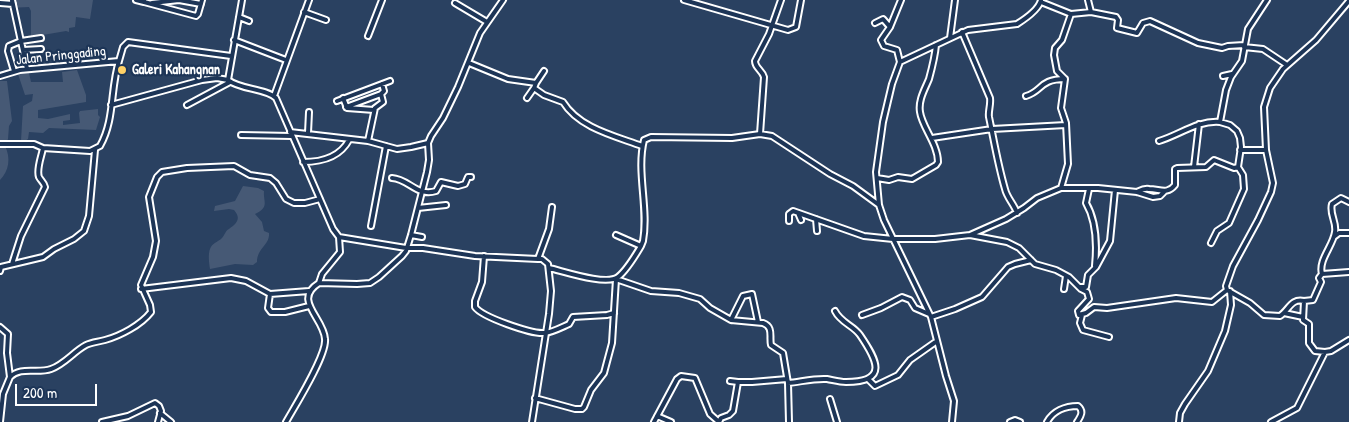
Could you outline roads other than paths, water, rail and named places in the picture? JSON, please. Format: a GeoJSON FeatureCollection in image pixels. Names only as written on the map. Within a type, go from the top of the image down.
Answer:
{"type":"FeatureCollection","features":[{"type":"Feature","properties":{"kind":"street"},"geometry":{"type":"LineString","coordinates":[[136,0],[144,1],[150,4],[196,16],[202,2],[180,0],[150,4]]}},
{"type":"Feature","properties":{"kind":"street"},"geometry":{"type":"LineString","coordinates":[[229,81],[231,56],[242,0]]}},
{"type":"Feature","properties":{"kind":"street"},"geometry":{"type":"LineString","coordinates":[[286,422],[325,347],[324,331],[310,306],[308,298],[310,291],[319,283],[322,274],[340,252],[339,237],[333,229],[274,96],[308,0]]}},
{"type":"Feature","properties":{"kind":"street"},"geometry":{"type":"LineString","coordinates":[[368,36],[382,0]]}},
{"type":"Feature","properties":{"kind":"street"},"geometry":{"type":"LineString","coordinates":[[319,283],[357,284],[374,281],[402,256],[411,235],[418,208],[429,160],[428,143],[445,115],[469,63],[478,36],[503,0]]}},
{"type":"Feature","properties":{"kind":"street"},"geometry":{"type":"LineString","coordinates":[[684,0],[788,30],[796,25],[801,0]]}},
{"type":"Feature","properties":{"kind":"street"},"geometry":{"type":"LineString","coordinates":[[760,134],[764,77],[754,62],[772,26],[780,0]]}},
{"type":"Feature","properties":{"kind":"street"},"geometry":{"type":"LineString","coordinates":[[902,0],[890,27],[882,38],[885,47],[897,50],[900,62],[892,84],[883,122],[876,178],[879,205],[884,220],[930,315],[954,401],[952,422]]}},
{"type":"Feature","properties":{"kind":"street"},"geometry":{"type":"LineString","coordinates":[[950,38],[954,0]]}},
{"type":"Feature","properties":{"kind":"street"},"geometry":{"type":"LineString","coordinates":[[1088,0],[1091,12]]}},
{"type":"Feature","properties":{"kind":"street"},"geometry":{"type":"LineString","coordinates":[[1220,122],[1226,90],[1232,74],[1242,61],[1248,29],[1267,0]]}},
{"type":"Feature","properties":{"kind":"street"},"geometry":{"type":"LineString","coordinates":[[900,62],[962,32],[1017,24],[1028,16],[1041,1],[1071,14],[1091,12],[1116,17],[1118,19],[1118,28],[1137,33]]}},
{"type":"Feature","properties":{"kind":"street"},"geometry":{"type":"LineString","coordinates":[[1179,422],[1180,413],[1208,371],[1225,331],[1231,305],[1229,290],[1226,286],[1233,266],[1271,192],[1273,178],[1264,150],[1264,104],[1274,82],[1287,65],[1316,40],[1349,1]]}},
{"type":"Feature","properties":{"kind":"street"},"geometry":{"type":"LineString","coordinates":[[0,3],[12,2],[27,69]]}},
{"type":"Feature","properties":{"kind":"street"},"geometry":{"type":"LineString","coordinates":[[455,3],[487,22]]}},
{"type":"Feature","properties":{"kind":"street"},"geometry":{"type":"LineString","coordinates":[[304,12],[326,20]]}},
{"type":"Feature","properties":{"kind":"street"},"geometry":{"type":"LineString","coordinates":[[1065,79],[1057,71],[1054,55],[1056,48],[1062,40],[1071,14]]}},
{"type":"Feature","properties":{"kind":"street"},"geometry":{"type":"LineString","coordinates":[[239,17],[249,21]]}},
{"type":"Feature","properties":{"kind":"street"},"geometry":{"type":"LineString","coordinates":[[875,23],[883,19],[890,27]]}},
{"type":"Feature","properties":{"kind":"street"},"geometry":{"type":"LineString","coordinates":[[1135,40],[1143,23],[1150,21],[1198,43],[1222,48],[1244,46],[1263,49],[1287,65]]}},
{"type":"Feature","properties":{"kind":"street"},"geometry":{"type":"LineString","coordinates":[[962,32],[990,98],[991,108],[988,115],[997,160],[1005,190],[1017,213]]}},
{"type":"Feature","properties":{"kind":"street"},"geometry":{"type":"LineString","coordinates":[[14,71],[8,49],[11,45],[21,41],[41,38]]}},
{"type":"Feature","properties":{"kind":"street"},"geometry":{"type":"LineString","coordinates":[[234,40],[286,60]]}},
{"type":"Feature","properties":{"kind":"street","name":"Jalan Pringgading"},"geometry":{"type":"LineString","coordinates":[[0,76],[27,69],[119,61],[123,47],[128,42],[231,56]]}},
{"type":"Feature","properties":{"kind":"street"},"geometry":{"type":"LineString","coordinates":[[876,178],[889,180],[898,177],[912,179],[936,165],[938,158],[919,108],[922,94],[930,76],[936,45]]}},
{"type":"Feature","properties":{"kind":"street"},"geometry":{"type":"LineString","coordinates":[[23,50],[41,49]]}},
{"type":"Feature","properties":{"kind":"street"},"geometry":{"type":"LineString","coordinates":[[0,144],[34,144],[43,148],[95,150],[100,146],[104,138],[110,118],[119,61]]}},
{"type":"Feature","properties":{"kind":"street"},"geometry":{"type":"LineString","coordinates":[[469,63],[508,80],[536,83]]}},
{"type":"Feature","properties":{"kind":"street"},"geometry":{"type":"LineString","coordinates":[[527,98],[544,71]]}},
{"type":"Feature","properties":{"kind":"street"},"geometry":{"type":"LineString","coordinates":[[1223,76],[1232,74]]}},
{"type":"Feature","properties":{"kind":"street"},"geometry":{"type":"LineString","coordinates":[[111,105],[202,80],[216,78],[274,96]]}},
{"type":"Feature","properties":{"kind":"street"},"geometry":{"type":"LineString","coordinates":[[1026,96],[1050,80],[1065,79]]}},
{"type":"Feature","properties":{"kind":"street"},"geometry":{"type":"LineString","coordinates":[[1061,188],[1068,164],[1066,125],[1061,108],[1065,79]]}},
{"type":"Feature","properties":{"kind":"street"},"geometry":{"type":"LineString","coordinates":[[187,105],[229,81]]}},
{"type":"Feature","properties":{"kind":"street"},"geometry":{"type":"LineString","coordinates":[[337,100],[390,81]]}},
{"type":"Feature","properties":{"kind":"street"},"geometry":{"type":"LineString","coordinates":[[346,108],[381,94],[384,91],[382,84]]}},
{"type":"Feature","properties":{"kind":"street"},"geometry":{"type":"LineString","coordinates":[[534,88],[544,95],[563,102],[566,108],[577,118],[594,127],[642,146]]}},
{"type":"Feature","properties":{"kind":"street"},"geometry":{"type":"LineString","coordinates":[[368,142],[374,110],[376,106],[383,103],[381,94]]}},
{"type":"Feature","properties":{"kind":"street"},"geometry":{"type":"LineString","coordinates":[[343,98],[346,108]]}},
{"type":"Feature","properties":{"kind":"street"},"geometry":{"type":"LineString","coordinates":[[346,108],[374,110]]}},
{"type":"Feature","properties":{"kind":"street"},"geometry":{"type":"LineString","coordinates":[[308,133],[309,112]]}},
{"type":"Feature","properties":{"kind":"street"},"geometry":{"type":"LineString","coordinates":[[1159,141],[1206,122],[1220,122],[1230,125],[1237,131],[1240,138],[1238,167],[1243,175],[1244,189],[1229,223],[1217,231],[1211,244]]}},
{"type":"Feature","properties":{"kind":"street"},"geometry":{"type":"LineString","coordinates":[[1194,167],[1199,124]]}},
{"type":"Feature","properties":{"kind":"street"},"geometry":{"type":"LineString","coordinates":[[932,138],[992,129],[1066,125]]}},
{"type":"Feature","properties":{"kind":"street"},"geometry":{"type":"LineString","coordinates":[[241,135],[308,133],[404,148],[428,143]]}},
{"type":"Feature","properties":{"kind":"street"},"geometry":{"type":"LineString","coordinates":[[535,398],[569,408],[583,408],[591,390],[604,373],[612,343],[616,278],[641,246],[644,236],[642,146],[644,140],[651,137],[732,138],[760,134],[772,136],[830,174],[853,186],[879,205]]}},
{"type":"Feature","properties":{"kind":"street"},"geometry":{"type":"LineString","coordinates":[[303,162],[317,162],[331,156],[342,150],[349,140]]}},
{"type":"Feature","properties":{"kind":"street"},"geometry":{"type":"LineString","coordinates":[[371,226],[386,146]]}},
{"type":"Feature","properties":{"kind":"street"},"geometry":{"type":"LineString","coordinates":[[12,264],[21,236],[45,187],[39,173],[43,148]]}},
{"type":"Feature","properties":{"kind":"street"},"geometry":{"type":"LineString","coordinates":[[0,271],[1,267],[43,257],[84,231],[89,216],[95,150]]}},
{"type":"Feature","properties":{"kind":"street"},"geometry":{"type":"LineString","coordinates":[[1240,150],[1264,150]]}},
{"type":"Feature","properties":{"kind":"street"},"geometry":{"type":"LineString","coordinates":[[789,221],[790,212],[834,224],[857,234],[893,239],[955,238],[970,235],[1017,213],[1037,198],[1061,188],[1098,188],[1137,192],[1153,197],[1160,196],[1172,189],[1175,185],[1175,169],[1206,167],[1214,160],[1234,168],[1238,167]]}},
{"type":"Feature","properties":{"kind":"street"},"geometry":{"type":"LineString","coordinates":[[10,377],[21,371],[41,371],[53,368],[65,362],[85,346],[114,337],[149,316],[152,311],[141,289],[141,283],[151,262],[156,241],[149,197],[157,177],[162,172],[177,168],[234,166],[250,175],[270,178],[276,183],[286,199],[294,203],[305,203],[320,199]]}},
{"type":"Feature","properties":{"kind":"street"},"geometry":{"type":"LineString","coordinates":[[392,178],[402,180],[421,192],[434,192],[443,181],[458,186],[466,183],[468,178],[471,177]]}},
{"type":"Feature","properties":{"kind":"street"},"geometry":{"type":"LineString","coordinates":[[1089,189],[1086,203],[1096,237],[1097,254],[1094,268]]}},
{"type":"Feature","properties":{"kind":"street"},"geometry":{"type":"LineString","coordinates":[[1078,287],[1084,288],[1086,286],[1088,276],[1110,241],[1115,190]]}},
{"type":"Feature","properties":{"kind":"street"},"geometry":{"type":"LineString","coordinates":[[1229,290],[1250,303],[1264,315],[1280,316],[1292,303],[1299,300],[1310,302],[1313,300],[1321,284],[1319,278],[1322,274],[1321,268],[1336,230],[1331,210],[1332,204],[1341,198],[1349,202]]}},
{"type":"Feature","properties":{"kind":"street"},"geometry":{"type":"LineString","coordinates":[[418,208],[446,205]]}},
{"type":"Feature","properties":{"kind":"street"},"geometry":{"type":"LineString","coordinates":[[538,259],[550,223],[552,207]]}},
{"type":"Feature","properties":{"kind":"street"},"geometry":{"type":"LineString","coordinates":[[798,213],[801,220]]}},
{"type":"Feature","properties":{"kind":"street"},"geometry":{"type":"LineString","coordinates":[[816,219],[817,231]]}},
{"type":"Feature","properties":{"kind":"street"},"geometry":{"type":"LineString","coordinates":[[1334,237],[1339,233],[1349,233]]}},
{"type":"Feature","properties":{"kind":"street"},"geometry":{"type":"LineString","coordinates":[[411,235],[422,237]]}},
{"type":"Feature","properties":{"kind":"street"},"geometry":{"type":"LineString","coordinates":[[616,235],[641,246]]}},
{"type":"Feature","properties":{"kind":"street"},"geometry":{"type":"LineString","coordinates":[[970,235],[1007,242],[1019,248],[1036,264],[1056,270],[1066,276],[1089,295],[1089,299],[1078,313],[1082,315]]}},
{"type":"Feature","properties":{"kind":"street"},"geometry":{"type":"LineString","coordinates":[[339,237],[406,248],[423,248],[484,256],[546,261],[549,268],[550,291],[532,422]]}},
{"type":"Feature","properties":{"kind":"street"},"geometry":{"type":"LineString","coordinates":[[484,256],[482,282],[475,301],[476,310],[498,321],[545,334],[569,324],[573,317],[614,313]]}},
{"type":"Feature","properties":{"kind":"street"},"geometry":{"type":"LineString","coordinates":[[862,315],[904,297],[910,300],[915,308],[930,315],[955,310],[982,297],[1008,267],[1031,260]]}},
{"type":"Feature","properties":{"kind":"street"},"geometry":{"type":"LineString","coordinates":[[549,268],[579,277],[616,278],[646,289],[664,293],[679,292],[700,299],[710,308],[731,320],[758,322],[768,325],[771,345],[783,353],[788,381],[789,422]]}},
{"type":"Feature","properties":{"kind":"street"},"geometry":{"type":"LineString","coordinates":[[1322,274],[1349,272]]}},
{"type":"Feature","properties":{"kind":"street"},"geometry":{"type":"LineString","coordinates":[[1064,289],[1066,276]]}},
{"type":"Feature","properties":{"kind":"street"},"geometry":{"type":"LineString","coordinates":[[141,289],[232,278],[246,281],[270,294],[310,291]]}},
{"type":"Feature","properties":{"kind":"street"},"geometry":{"type":"LineString","coordinates":[[1109,338],[1083,330],[1080,323],[1082,315],[1094,307],[1107,308],[1176,298],[1212,302],[1229,290]]}},
{"type":"Feature","properties":{"kind":"street"},"geometry":{"type":"LineString","coordinates":[[270,294],[268,308],[271,312],[285,312],[310,306]]}},
{"type":"Feature","properties":{"kind":"street"},"geometry":{"type":"LineString","coordinates":[[731,320],[742,297],[750,294],[753,296],[758,322]]}},
{"type":"Feature","properties":{"kind":"street"},"geometry":{"type":"LineString","coordinates":[[1304,301],[1303,321],[1309,324],[1308,339],[1310,346],[1316,351],[1325,352],[1331,351],[1349,340]]}},
{"type":"Feature","properties":{"kind":"street"},"geometry":{"type":"LineString","coordinates":[[730,381],[825,379],[844,382],[868,379],[877,367],[876,360],[858,333],[845,324],[835,311]]}},
{"type":"Feature","properties":{"kind":"street"},"geometry":{"type":"LineString","coordinates":[[1284,313],[1303,317]]}},
{"type":"Feature","properties":{"kind":"street"},"geometry":{"type":"LineString","coordinates":[[0,327],[8,334],[7,353],[10,377],[3,394],[0,422]]}},
{"type":"Feature","properties":{"kind":"street"},"geometry":{"type":"LineString","coordinates":[[868,379],[875,386],[898,374],[910,360],[937,341]]}},
{"type":"Feature","properties":{"kind":"street"},"geometry":{"type":"LineString","coordinates":[[1271,422],[1297,408],[1325,352]]}},
{"type":"Feature","properties":{"kind":"street"},"geometry":{"type":"LineString","coordinates":[[654,422],[677,378],[681,376],[696,378],[710,414],[719,422],[721,418],[733,412],[738,382]]}},
{"type":"Feature","properties":{"kind":"street"},"geometry":{"type":"LineString","coordinates":[[830,399],[837,422]]}},
{"type":"Feature","properties":{"kind":"street"},"geometry":{"type":"LineString","coordinates":[[102,422],[128,416],[154,403],[159,406],[158,422]]}},
{"type":"Feature","properties":{"kind":"street"},"geometry":{"type":"LineString","coordinates":[[1047,422],[1055,413],[1072,406],[1078,406],[1081,410],[1081,415],[1077,422]]}},
{"type":"Feature","properties":{"kind":"street"},"geometry":{"type":"LineString","coordinates":[[160,413],[170,422]]}},
{"type":"Feature","properties":{"kind":"street"},"geometry":{"type":"LineString","coordinates":[[657,416],[671,422]]}},
{"type":"Feature","properties":{"kind":"street"},"geometry":{"type":"LineString","coordinates":[[1010,422],[1015,420],[1020,422]]}},
{"type":"Feature","properties":{"kind":"place","name":"Galeri Kahangnan"},"geometry":{"type":"Point","coordinates":[122,70]}}]}
